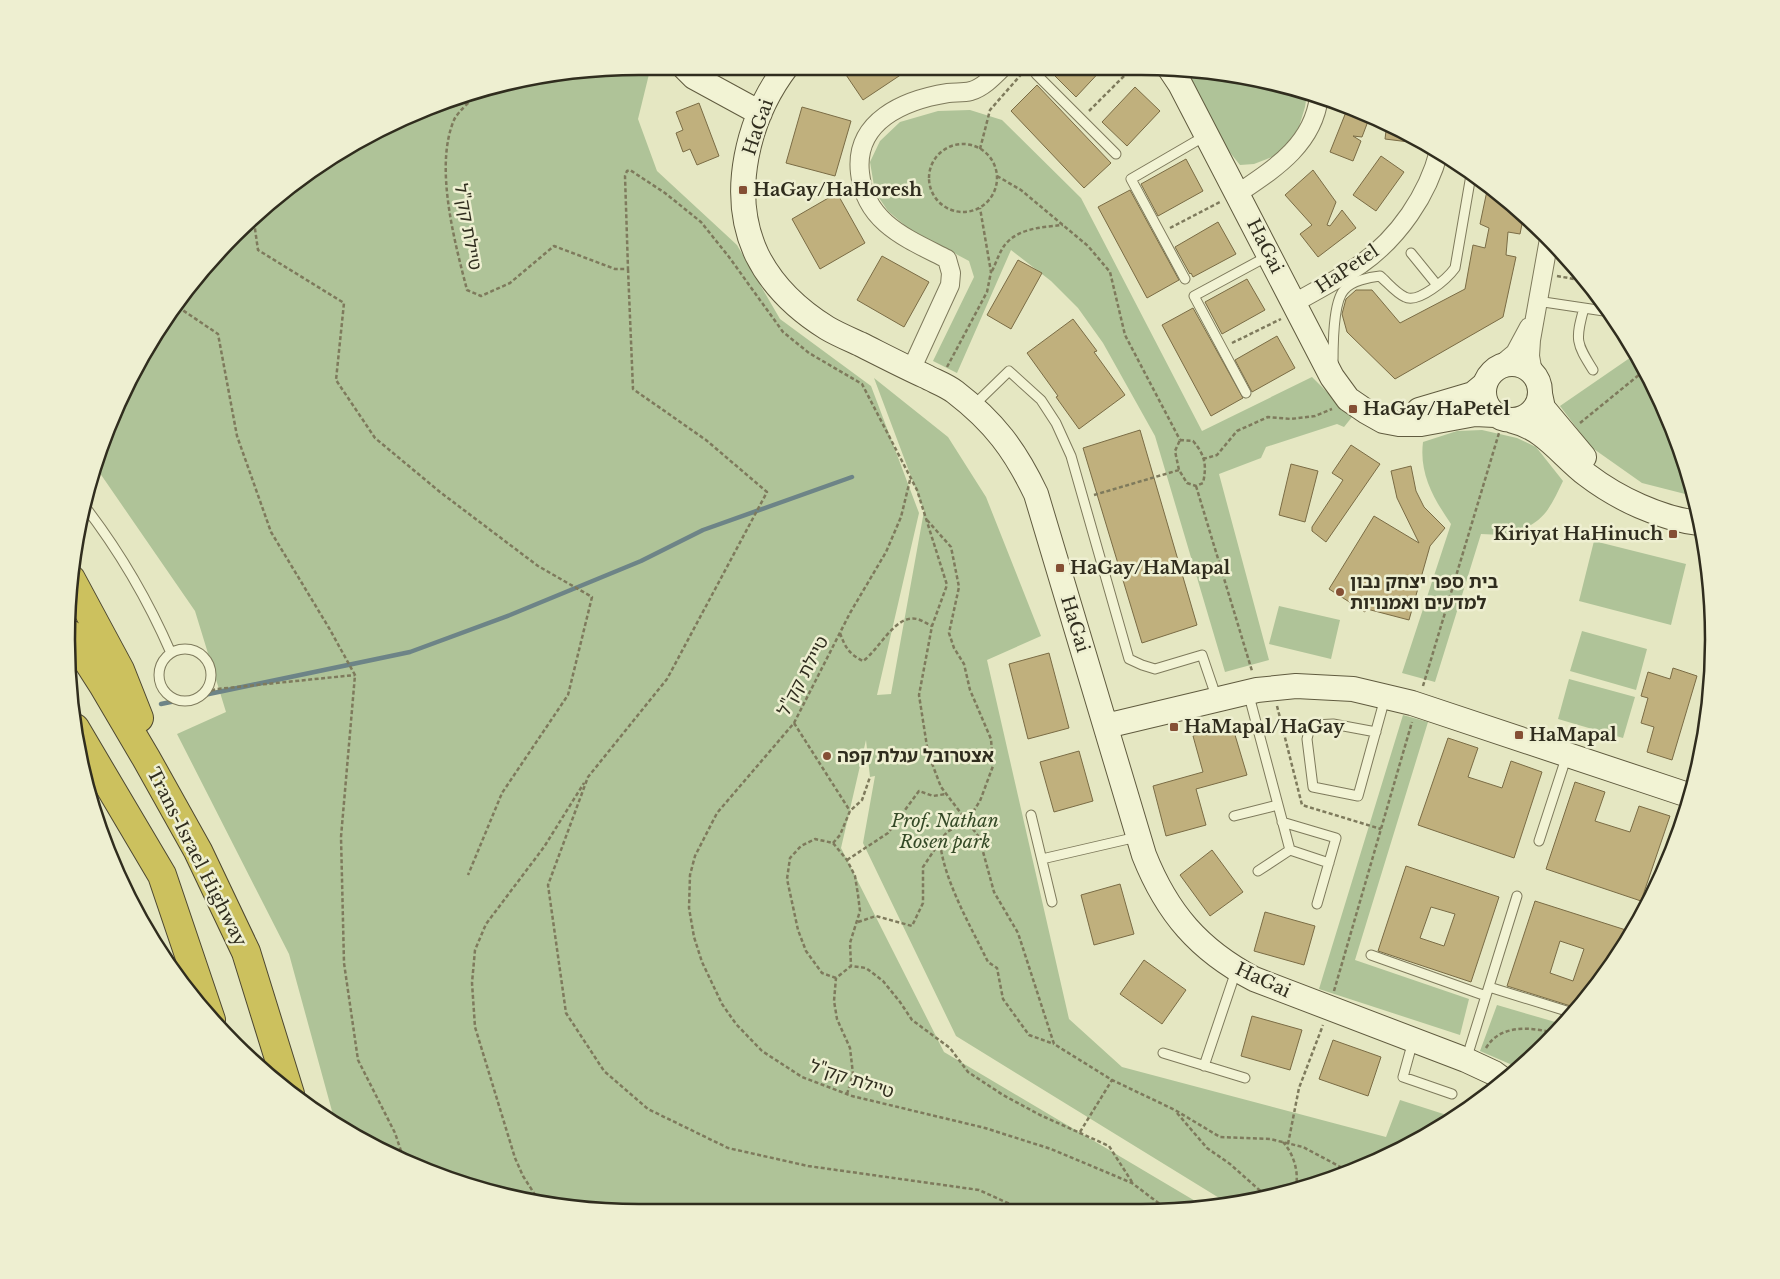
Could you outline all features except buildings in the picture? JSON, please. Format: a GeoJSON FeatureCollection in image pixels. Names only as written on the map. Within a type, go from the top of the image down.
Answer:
{"type":"FeatureCollection","features":[{"type":"Feature","properties":{"kind":"highway"},"geometry":{"type":"LineString","coordinates":[[77,591],[120,670],[174,808]]}},
{"type":"Feature","properties":{"kind":"highway","name":"Trans-Israel Highway"},"geometry":{"type":"LineString","coordinates":[[75,641],[103,685],[198,851],[246,952],[285,1078]]}},
{"type":"Feature","properties":{"kind":"highway"},"geometry":{"type":"LineString","coordinates":[[85,745],[162,875],[203,997]]}},
{"type":"Feature","properties":{"kind":"street"},"geometry":{"type":"LineString","coordinates":[[691,75],[760,113]]}},
{"type":"Feature","properties":{"kind":"street","name":"HaGai"},"geometry":{"type":"LineString","coordinates":[[780,75],[760,113],[747,149],[744,182],[746,221],[757,254],[776,284],[797,306],[828,328],[953,390],[1005,440],[1022,466],[1036,494],[1151,873],[1180,921],[1206,948],[1237,970],[1273,987],[1471,1062],[1497,1077]]}},
{"type":"Feature","properties":{"kind":"street"},"geometry":{"type":"LineString","coordinates":[[911,370],[950,285],[951,273],[947,259],[894,232],[866,200],[860,182],[859,164],[862,144],[875,123],[892,110],[919,100],[948,93],[970,91],[996,75]]}},
{"type":"Feature","properties":{"kind":"street","name":"HaGai"},"geometry":{"type":"LineString","coordinates":[[1175,76],[1332,377],[1348,399],[1383,421],[1399,424],[1421,424],[1475,414],[1524,423],[1536,430],[1587,475],[1624,500],[1692,521]]}},
{"type":"Feature","properties":{"kind":"street"},"geometry":{"type":"LineString","coordinates":[[1237,194],[1268,173],[1293,152],[1308,133],[1317,112],[1318,104]]}},
{"type":"Feature","properties":{"kind":"street","name":"HaPetel"},"geometry":{"type":"LineString","coordinates":[[1296,307],[1362,263],[1393,235],[1421,196],[1437,159]]}},
{"type":"Feature","properties":{"kind":"street"},"geometry":{"type":"LineString","coordinates":[[1537,383],[1520,365],[1504,365],[1491,376],[1485,401],[1504,418],[1522,419],[1535,409],[1539,402],[1537,383],[1530,356],[1536,307],[1547,248]]}},
{"type":"Feature","properties":{"kind":"street"},"geometry":{"type":"LineString","coordinates":[[1370,414],[1398,415],[1473,394],[1514,353],[1527,332],[1536,307]]}},
{"type":"Feature","properties":{"kind":"street","name":"HaGai"},"geometry":{"type":"LineString","coordinates":[[1537,383],[1543,408],[1608,488]]}},
{"type":"Feature","properties":{"kind":"street"},"geometry":{"type":"LineString","coordinates":[[1106,726],[1253,691],[1296,686],[1353,689],[1417,705],[1684,794]]}},
{"type":"Feature","properties":{"kind":"lane"},"geometry":{"type":"LineString","coordinates":[[1037,75],[1116,154]]}},
{"type":"Feature","properties":{"kind":"lane"},"geometry":{"type":"LineString","coordinates":[[1185,279],[1131,180],[1207,135]]}},
{"type":"Feature","properties":{"kind":"lane"},"geometry":{"type":"LineString","coordinates":[[1332,377],[1336,310],[1344,290],[1365,278],[1380,276],[1405,297],[1412,299],[1421,296],[1449,277],[1455,268],[1470,182]]}},
{"type":"Feature","properties":{"kind":"lane"},"geometry":{"type":"LineString","coordinates":[[1411,253],[1437,285]]}},
{"type":"Feature","properties":{"kind":"lane"},"geometry":{"type":"LineString","coordinates":[[1246,393],[1194,296],[1269,255]]}},
{"type":"Feature","properties":{"kind":"lane"},"geometry":{"type":"LineString","coordinates":[[1536,307],[1598,310]]}},
{"type":"Feature","properties":{"kind":"lane"},"geometry":{"type":"LineString","coordinates":[[1584,308],[1578,328],[1579,348],[1593,370]]}},
{"type":"Feature","properties":{"kind":"lane"},"geometry":{"type":"LineString","coordinates":[[972,407],[1009,371],[1041,400],[1056,424],[1071,456],[1129,659],[1155,669],[1202,655],[1217,699]]}},
{"type":"Feature","properties":{"kind":"lane"},"geometry":{"type":"LineString","coordinates":[[90,513],[100,526],[156,620],[171,653]]}},
{"type":"Feature","properties":{"kind":"lane"},"geometry":{"type":"LineString","coordinates":[[188,648],[197,651],[209,663],[211,671],[211,680],[205,692],[196,699],[188,701],[172,698],[161,685],[159,676],[160,667],[164,659],[179,649],[188,648]]}},
{"type":"Feature","properties":{"kind":"lane"},"geometry":{"type":"LineString","coordinates":[[1253,691],[1290,850]]}},
{"type":"Feature","properties":{"kind":"lane"},"geometry":{"type":"LineString","coordinates":[[1376,732],[1333,724],[1315,725],[1309,731],[1307,739],[1313,787],[1358,796],[1376,732],[1386,696]]}},
{"type":"Feature","properties":{"kind":"lane"},"geometry":{"type":"LineString","coordinates":[[1539,840],[1567,755]]}},
{"type":"Feature","properties":{"kind":"lane"},"geometry":{"type":"LineString","coordinates":[[1234,816],[1278,805]]}},
{"type":"Feature","properties":{"kind":"lane"},"geometry":{"type":"LineString","coordinates":[[1032,815],[1052,902]]}},
{"type":"Feature","properties":{"kind":"lane"},"geometry":{"type":"LineString","coordinates":[[1282,822],[1336,838],[1318,904]]}},
{"type":"Feature","properties":{"kind":"lane"},"geometry":{"type":"LineString","coordinates":[[1042,859],[1139,837]]}},
{"type":"Feature","properties":{"kind":"lane"},"geometry":{"type":"LineString","coordinates":[[1290,850],[1329,863]]}},
{"type":"Feature","properties":{"kind":"lane"},"geometry":{"type":"LineString","coordinates":[[1258,871],[1290,850]]}},
{"type":"Feature","properties":{"kind":"lane"},"geometry":{"type":"LineString","coordinates":[[1471,1062],[1487,991],[1517,896]]}},
{"type":"Feature","properties":{"kind":"lane"},"geometry":{"type":"LineString","coordinates":[[1371,955],[1487,991],[1566,1011]]}},
{"type":"Feature","properties":{"kind":"lane"},"geometry":{"type":"LineString","coordinates":[[1204,1066],[1237,970]]}},
{"type":"Feature","properties":{"kind":"lane"},"geometry":{"type":"LineString","coordinates":[[1414,1040],[1403,1077],[1452,1094]]}},
{"type":"Feature","properties":{"kind":"lane"},"geometry":{"type":"LineString","coordinates":[[1163,1053],[1245,1078]]}},
{"type":"Feature","properties":{"kind":"path"},"geometry":{"type":"LineString","coordinates":[[980,149],[990,110],[1020,75]]}},
{"type":"Feature","properties":{"kind":"path"},"geometry":{"type":"LineString","coordinates":[[1081,119],[1125,75]]}},
{"type":"Feature","properties":{"kind":"path","name":"טיילת קק\"ל"},"geometry":{"type":"LineString","coordinates":[[471,101],[454,119],[446,153],[448,199],[454,237],[467,290],[482,296],[510,283],[554,246],[615,269],[628,269]]}},
{"type":"Feature","properties":{"kind":"path"},"geometry":{"type":"LineString","coordinates":[[958,144],[970,145],[980,149],[994,164],[996,176],[995,188],[989,200],[980,208],[969,212],[957,212],[940,204],[933,195],[929,178],[931,166],[937,156],[946,148],[958,144]]}},
{"type":"Feature","properties":{"kind":"path"},"geometry":{"type":"LineString","coordinates":[[996,176],[1021,190],[1063,224],[1088,246],[1110,272],[1125,336],[1180,440]]}},
{"type":"Feature","properties":{"kind":"path"},"geometry":{"type":"LineString","coordinates":[[534,1194],[523,1176],[515,1158],[475,1027],[472,983],[475,950],[486,924],[544,847],[588,777],[667,679],[767,492],[706,440],[633,389],[625,182]]}},
{"type":"Feature","properties":{"kind":"path"},"geometry":{"type":"LineString","coordinates":[[1160,233],[1237,194]]}},
{"type":"Feature","properties":{"kind":"path"},"geometry":{"type":"LineString","coordinates":[[980,208],[991,272]]}},
{"type":"Feature","properties":{"kind":"path"},"geometry":{"type":"LineString","coordinates":[[938,383],[987,292],[991,272],[1005,245],[1022,232],[1063,224]]}},
{"type":"Feature","properties":{"kind":"path"},"geometry":{"type":"LineString","coordinates":[[255,226],[258,250],[344,303],[336,380],[375,438],[440,492],[538,566],[592,597],[568,695],[502,793],[468,875]]}},
{"type":"Feature","properties":{"kind":"path"},"geometry":{"type":"LineString","coordinates":[[1542,273],[1575,279]]}},
{"type":"Feature","properties":{"kind":"path"},"geometry":{"type":"LineString","coordinates":[[1222,349],[1296,307]]}},
{"type":"Feature","properties":{"kind":"path"},"geometry":{"type":"LineString","coordinates":[[182,310],[218,334],[238,436],[271,532],[329,628],[354,675],[341,837],[344,963],[358,1060],[395,1133],[401,1151]]}},
{"type":"Feature","properties":{"kind":"path"},"geometry":{"type":"LineString","coordinates":[[1566,435],[1639,375]]}},
{"type":"Feature","properties":{"kind":"path"},"geometry":{"type":"LineString","coordinates":[[1203,460],[1217,455],[1237,431],[1268,417],[1290,419],[1315,416],[1331,410],[1348,399]]}},
{"type":"Feature","properties":{"kind":"path"},"geometry":{"type":"LineString","coordinates":[[1288,1144],[1299,1088],[1329,1008],[1417,705],[1504,418]]}},
{"type":"Feature","properties":{"kind":"path"},"geometry":{"type":"LineString","coordinates":[[1180,440],[1192,441],[1200,450],[1206,469],[1203,483],[1196,486],[1187,483],[1179,470],[1174,451],[1180,440]]}},
{"type":"Feature","properties":{"kind":"path"},"geometry":{"type":"LineString","coordinates":[[1083,498],[1179,470]]}},
{"type":"Feature","properties":{"kind":"path","name":"טיילת קק\"ל"},"geometry":{"type":"LineString","coordinates":[[925,518],[917,490],[910,479],[901,517],[886,552],[850,613],[794,723],[717,813],[695,856],[690,875],[689,908],[694,937],[702,962],[722,1004],[736,1024],[762,1051],[802,1077],[847,1094],[985,1128],[1051,1149],[1132,1183],[1159,1203]]}},
{"type":"Feature","properties":{"kind":"path"},"geometry":{"type":"LineString","coordinates":[[1196,486],[1253,691]]}},
{"type":"Feature","properties":{"kind":"path"},"geometry":{"type":"LineString","coordinates":[[925,518],[947,585],[932,626],[919,696],[928,753],[941,787],[979,837],[994,892],[1018,933],[1054,1044]]}},
{"type":"Feature","properties":{"kind":"path"},"geometry":{"type":"LineString","coordinates":[[857,922],[876,916],[912,926],[923,903],[924,868],[940,841],[948,832],[967,821],[980,801],[993,766],[991,739],[970,690],[964,664],[954,648],[949,633],[959,587],[951,547],[925,518]]}},
{"type":"Feature","properties":{"kind":"path"},"geometry":{"type":"LineString","coordinates":[[840,632],[845,647],[852,656],[863,661],[900,621],[916,618],[932,626]]}},
{"type":"Feature","properties":{"kind":"path"},"geometry":{"type":"LineString","coordinates":[[205,692],[218,689],[354,675]]}},
{"type":"Feature","properties":{"kind":"path"},"geometry":{"type":"LineString","coordinates":[[794,723],[850,811]]}},
{"type":"Feature","properties":{"kind":"path"},"geometry":{"type":"LineString","coordinates":[[833,843],[840,835],[850,811],[862,800],[870,776]]}},
{"type":"Feature","properties":{"kind":"path"},"geometry":{"type":"LineString","coordinates":[[588,777],[548,885],[566,1013],[604,1071],[648,1109],[728,1148],[808,1166],[979,1190],[1010,1204]]}},
{"type":"Feature","properties":{"kind":"path"},"geometry":{"type":"LineString","coordinates":[[847,860],[888,833],[919,791],[933,796],[946,794]]}},
{"type":"Feature","properties":{"kind":"path"},"geometry":{"type":"LineString","coordinates":[[836,978],[822,973],[806,951],[798,930],[787,879],[790,858],[801,846],[815,840],[833,843],[847,860],[855,876],[860,911],[850,943],[851,966]]}},
{"type":"Feature","properties":{"kind":"path"},"geometry":{"type":"LineString","coordinates":[[940,841],[940,852],[952,886],[988,962],[997,968],[1003,999],[1029,1036],[1054,1044],[1112,1080],[1175,1110],[1220,1137],[1270,1139],[1303,1147],[1341,1167]]}},
{"type":"Feature","properties":{"kind":"path"},"geometry":{"type":"LineString","coordinates":[[847,1094],[852,1074],[850,1048],[837,1019],[834,1001],[836,978],[851,966],[866,968],[883,981],[912,1020],[950,1048],[968,1072],[1003,1095],[1040,1115],[1109,1146],[1132,1183]]}},
{"type":"Feature","properties":{"kind":"path"},"geometry":{"type":"LineString","coordinates":[[1471,1062],[1489,1042],[1504,1033],[1519,1028],[1536,1028],[1547,1031]]}},
{"type":"Feature","properties":{"kind":"path"},"geometry":{"type":"LineString","coordinates":[[1080,1132],[1112,1080]]}},
{"type":"Feature","properties":{"kind":"path"},"geometry":{"type":"LineString","coordinates":[[1175,1110],[1207,1148],[1230,1164],[1260,1191]]}},
{"type":"Feature","properties":{"kind":"path"},"geometry":{"type":"LineString","coordinates":[[1282,1142],[1290,1150],[1298,1177],[1297,1182]]}},
{"type":"Feature","properties":{"kind":"green space","name":"Prof. Nathan Rosen park"},"geometry":{"type":"Polygon","coordinates":[[[649,75],[638,119],[657,171],[737,245],[780,319],[871,386],[919,513],[877,695],[891,694],[924,511],[874,378],[948,437],[986,497],[1041,636],[987,660],[1069,1019],[1122,1067],[1386,1137],[1400,1100],[1445,1114],[1390,1146],[1322,1174],[1287,1185],[1219,1198],[956,1036],[863,843],[875,776],[870,777],[866,740],[841,848],[944,1052],[1195,1201],[1140,1204],[603,1203],[529,1193],[493,1185],[423,1161],[390,1146],[333,1113],[289,954],[177,734],[226,712],[195,611],[100,473],[118,423],[151,357],[170,326],[215,267],[267,215],[326,170],[390,133],[423,118],[493,94],[529,86],[603,76],[649,75]]]}},
{"type":"Feature","properties":{"kind":"green space"},"geometry":{"type":"Polygon","coordinates":[[[1187,77],[1251,86],[1306,100],[1298,130],[1277,155],[1254,164],[1240,165],[1224,145],[1187,77]]]}},
{"type":"Feature","properties":{"kind":"green space"},"geometry":{"type":"Polygon","coordinates":[[[970,110],[1002,120],[1081,198],[1202,431],[1312,377],[1352,417],[1344,427],[1337,424],[1266,447],[1261,458],[1219,474],[1269,660],[1225,672],[1155,436],[1103,343],[1078,308],[1051,281],[1011,250],[957,373],[933,361],[974,277],[969,261],[909,229],[888,211],[875,192],[870,162],[880,141],[900,122],[938,111],[970,110]]]}},
{"type":"Feature","properties":{"kind":"green space"},"geometry":{"type":"Polygon","coordinates":[[[1630,358],[1662,423],[1686,494],[1642,483],[1591,447],[1560,406],[1630,358]]]}},
{"type":"Feature","properties":{"kind":"green space"},"geometry":{"type":"Polygon","coordinates":[[[1482,430],[1517,438],[1536,447],[1563,481],[1549,508],[1540,519],[1516,531],[1499,534],[1481,534],[1435,682],[1402,673],[1451,524],[1429,486],[1423,465],[1423,442],[1457,431],[1482,430]]]}},
{"type":"Feature","properties":{"kind":"green space"},"geometry":{"type":"Polygon","coordinates":[[[1594,541],[1686,564],[1671,625],[1579,601],[1594,541]]]}},
{"type":"Feature","properties":{"kind":"green space"},"geometry":{"type":"Polygon","coordinates":[[[1279,606],[1340,620],[1331,659],[1269,644],[1279,606]]]}},
{"type":"Feature","properties":{"kind":"green space"},"geometry":{"type":"Polygon","coordinates":[[[1582,631],[1647,649],[1636,690],[1570,671],[1582,631]]]}},
{"type":"Feature","properties":{"kind":"green space"},"geometry":{"type":"Polygon","coordinates":[[[1569,679],[1635,697],[1623,738],[1558,719],[1569,679]]]}},
{"type":"Feature","properties":{"kind":"green space"},"geometry":{"type":"Polygon","coordinates":[[[1403,715],[1428,722],[1355,960],[1469,999],[1460,1035],[1319,989],[1403,715]]]}},
{"type":"Feature","properties":{"kind":"green space"},"geometry":{"type":"Polygon","coordinates":[[[1497,1005],[1556,1022],[1512,1065],[1480,1051],[1497,1005]]]}},
{"type":"Feature","properties":{"kind":"waterway"},"geometry":{"type":"LineString","coordinates":[[161,704],[410,652],[510,615],[641,561],[703,530],[852,477]]}},
{"type":"Feature","properties":{"kind":"place","name":"HaGay/HaHoresh"},"geometry":{"type":"Point","coordinates":[743,190]}},
{"type":"Feature","properties":{"kind":"place","name":"HaGay/HaPetel"},"geometry":{"type":"Point","coordinates":[1353,409]}},
{"type":"Feature","properties":{"kind":"place","name":"Kiriyat HaHinuch"},"geometry":{"type":"Point","coordinates":[1673,534]}},
{"type":"Feature","properties":{"kind":"place","name":"HaGay/HaMapal"},"geometry":{"type":"Point","coordinates":[1060,568]}},
{"type":"Feature","properties":{"kind":"place","name":"בית ספר יצחק נבון למדעים ואמנויות"},"geometry":{"type":"Point","coordinates":[1340,592]}},
{"type":"Feature","properties":{"kind":"place","name":"HaMapal/HaGay"},"geometry":{"type":"Point","coordinates":[1174,727]}},
{"type":"Feature","properties":{"kind":"place","name":"HaMapal"},"geometry":{"type":"Point","coordinates":[1519,735]}},
{"type":"Feature","properties":{"kind":"place","name":"אצטרובל עגלת קפה"},"geometry":{"type":"Point","coordinates":[827,756]}}]}
